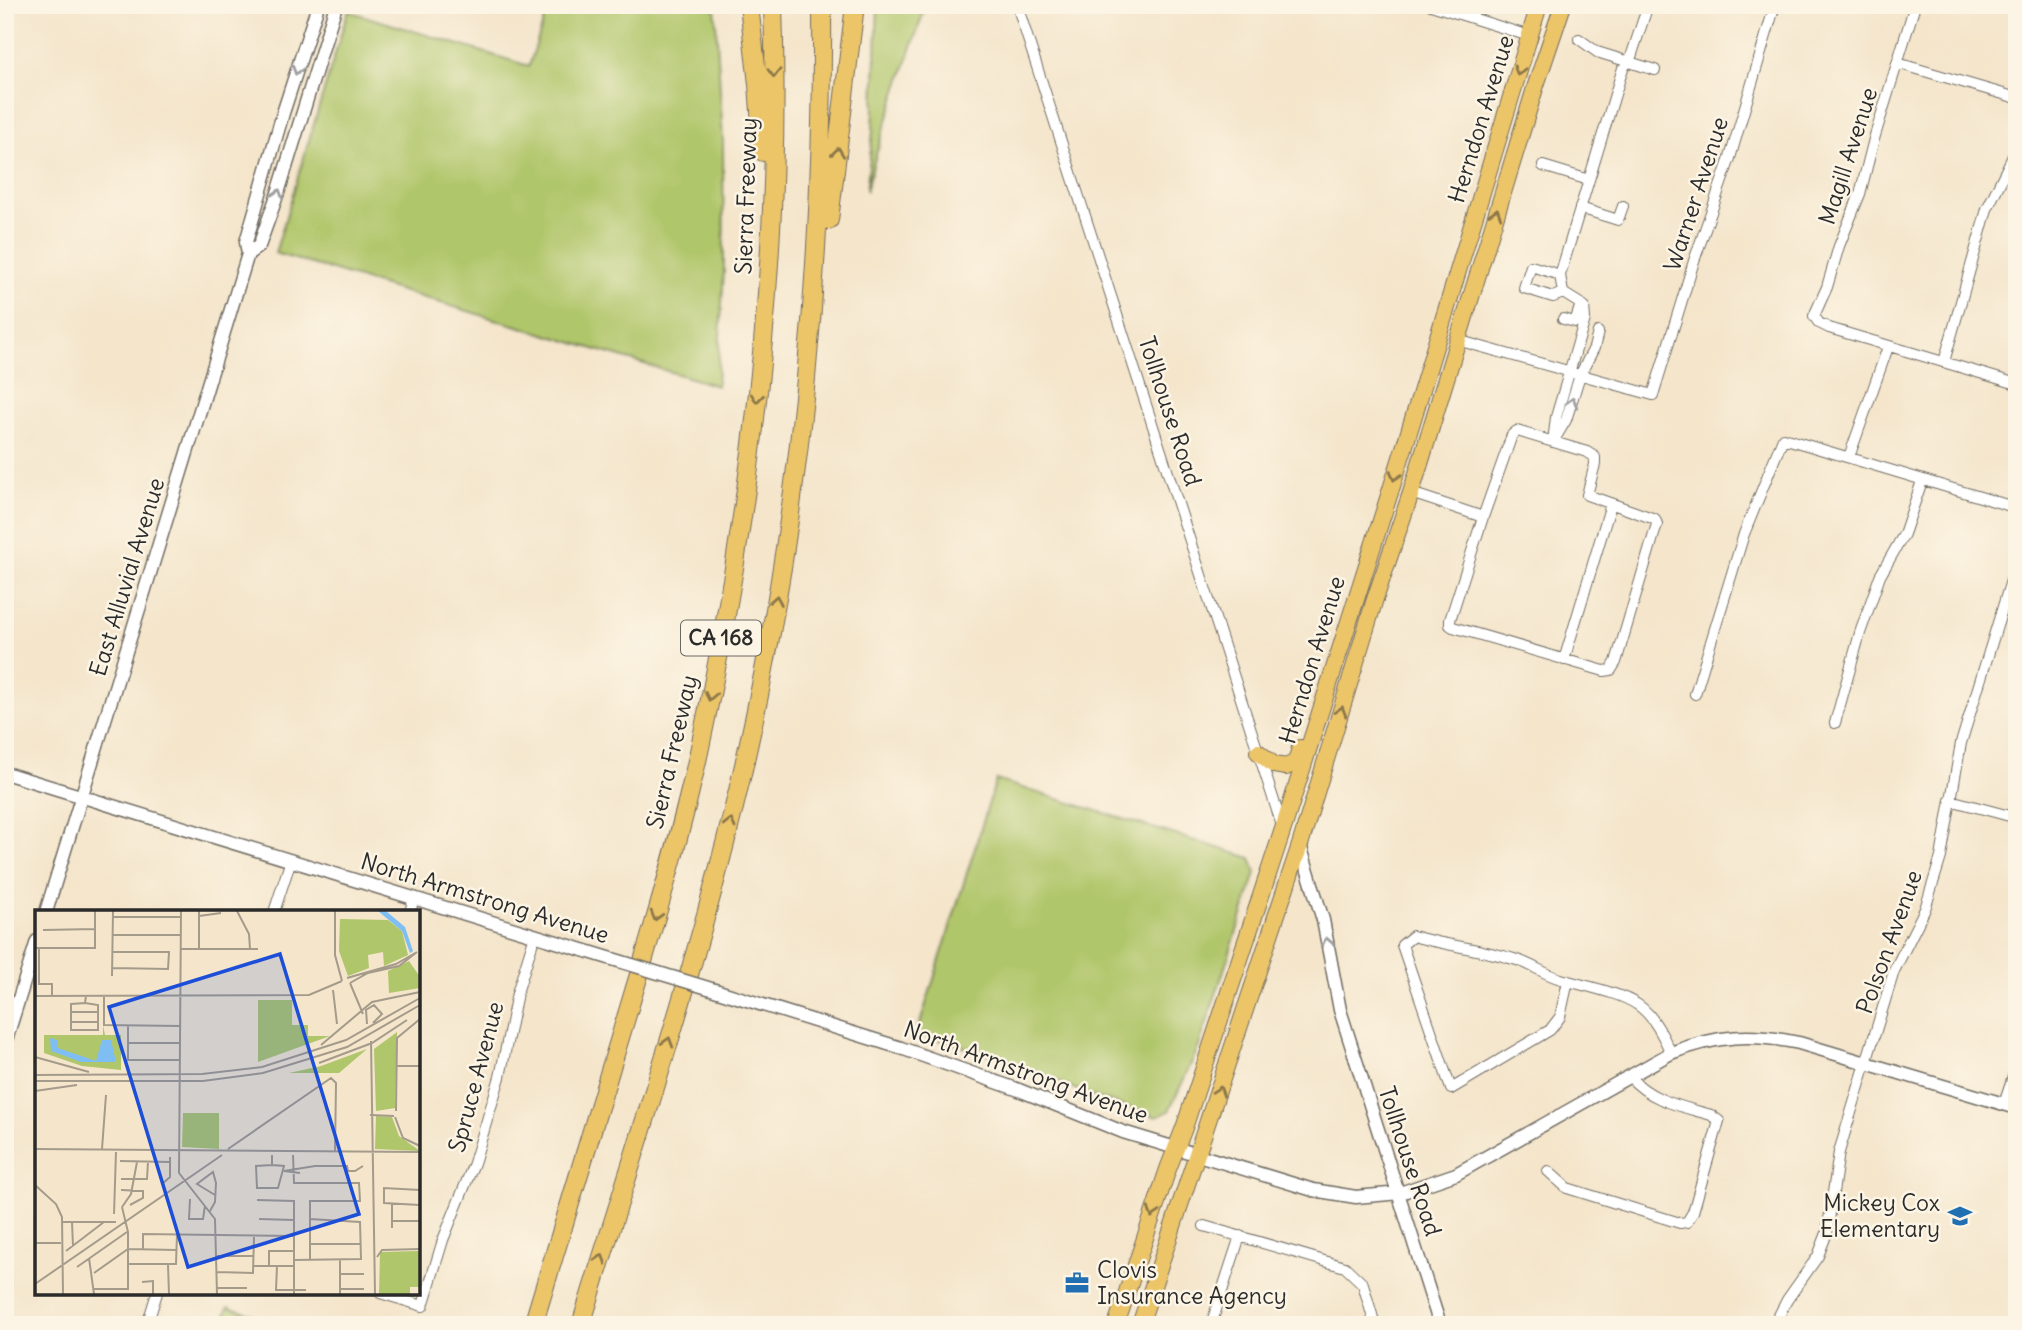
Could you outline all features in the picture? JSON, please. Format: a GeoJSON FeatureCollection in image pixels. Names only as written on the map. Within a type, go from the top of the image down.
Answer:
{"type":"FeatureCollection","features":[{"type":"Feature","properties":{"kind":"highway"},"geometry":{"type":"LineString","coordinates":[[749,5],[763,163],[760,369]]}},
{"type":"Feature","properties":{"kind":"highway","name":"Sierra Freeway"},"geometry":{"type":"LineString","coordinates":[[533,1325],[661,901],[699,753],[738,543],[751,457],[760,369],[772,203],[773,5]]}},
{"type":"Feature","properties":{"kind":"highway","name":"CA 168"},"geometry":{"type":"LineString","coordinates":[[581,1325],[705,916],[745,762],[788,529],[808,377],[815,292],[823,96],[822,5]]}},
{"type":"Feature","properties":{"kind":"highway"},"geometry":{"type":"LineString","coordinates":[[815,292],[828,230],[855,5]]}},
{"type":"Feature","properties":{"kind":"main road","name":"Herndon Avenue"},"geometry":{"type":"LineString","coordinates":[[1116,1325],[1283,830],[1439,337],[1539,5]]}},
{"type":"Feature","properties":{"kind":"main road","name":"Herndon Avenue"},"geometry":{"type":"LineString","coordinates":[[1140,1325],[1300,845],[1563,5]]}},
{"type":"Feature","properties":{"kind":"main road"},"geometry":{"type":"LineString","coordinates":[[1457,340],[1451,326],[1472,254],[1481,198]]}},
{"type":"Feature","properties":{"kind":"main road"},"geometry":{"type":"LineString","coordinates":[[1411,493],[1423,417],[1445,348],[1439,337]]}},
{"type":"Feature","properties":{"kind":"main road"},"geometry":{"type":"LineString","coordinates":[[1258,752],[1274,765],[1286,768],[1291,766],[1296,762],[1309,720],[1321,710]]}},
{"type":"Feature","properties":{"kind":"main road"},"geometry":{"type":"LineString","coordinates":[[1313,802],[1304,793],[1323,725],[1321,710]]}},
{"type":"Feature","properties":{"kind":"main road"},"geometry":{"type":"LineString","coordinates":[[1242,1023],[1234,1009],[1286,848],[1283,830]]}},
{"type":"Feature","properties":{"kind":"street","name":"East Alluvial Avenue"},"geometry":{"type":"LineString","coordinates":[[47,910],[248,254],[246,242],[317,5]]}},
{"type":"Feature","properties":{"kind":"street","name":"East Alluvial Avenue"},"geometry":{"type":"LineString","coordinates":[[248,254],[259,246],[279,190],[336,5]]}},
{"type":"Feature","properties":{"kind":"street","name":"Tollhouse Road"},"geometry":{"type":"LineString","coordinates":[[1017,5],[1283,830]]}},
{"type":"Feature","properties":{"kind":"street"},"geometry":{"type":"LineString","coordinates":[[1431,5],[1529,36]]}},
{"type":"Feature","properties":{"kind":"street"},"geometry":{"type":"LineString","coordinates":[[1553,442],[1556,417],[1586,319],[1582,305],[1563,293],[1560,275],[1623,68],[1628,62],[1648,5]]}},
{"type":"Feature","properties":{"kind":"street","name":"Warner Avenue"},"geometry":{"type":"LineString","coordinates":[[1580,375],[1653,396],[1694,261],[1731,158],[1775,5]]}},
{"type":"Feature","properties":{"kind":"street","name":"Magill Avenue"},"geometry":{"type":"LineString","coordinates":[[1888,347],[1829,328],[1819,323],[1814,316],[1860,194],[1915,5]]}},
{"type":"Feature","properties":{"kind":"street"},"geometry":{"type":"LineString","coordinates":[[1579,39],[1597,52],[1655,70]]}},
{"type":"Feature","properties":{"kind":"street"},"geometry":{"type":"LineString","coordinates":[[1898,63],[2017,98]]}},
{"type":"Feature","properties":{"kind":"street"},"geometry":{"type":"LineString","coordinates":[[1944,362],[1987,209],[2017,148]]}},
{"type":"Feature","properties":{"kind":"street"},"geometry":{"type":"LineString","coordinates":[[1543,166],[1589,180]]}},
{"type":"Feature","properties":{"kind":"street"},"geometry":{"type":"LineString","coordinates":[[1580,208],[1618,220],[1623,206]]}},
{"type":"Feature","properties":{"kind":"street"},"geometry":{"type":"LineString","coordinates":[[1560,275],[1531,266],[1524,288],[1553,296],[1563,293]]}},
{"type":"Feature","properties":{"kind":"street"},"geometry":{"type":"LineString","coordinates":[[1563,319],[1575,322],[1582,305]]}},
{"type":"Feature","properties":{"kind":"street"},"geometry":{"type":"LineString","coordinates":[[1553,442],[1566,420],[1580,375],[1594,348],[1598,332]]}},
{"type":"Feature","properties":{"kind":"street"},"geometry":{"type":"LineString","coordinates":[[1457,340],[1580,375]]}},
{"type":"Feature","properties":{"kind":"street"},"geometry":{"type":"LineString","coordinates":[[1849,457],[1888,347],[2017,384]]}},
{"type":"Feature","properties":{"kind":"street"},"geometry":{"type":"LineString","coordinates":[[1517,432],[1595,457],[1587,495],[1611,504],[1646,514],[1656,519],[1657,524],[1612,670],[1604,671],[1564,660],[1450,625],[1483,516],[1512,435],[1517,432]]}},
{"type":"Feature","properties":{"kind":"street"},"geometry":{"type":"LineString","coordinates":[[1695,694],[1744,534],[1783,438],[2017,508]]}},
{"type":"Feature","properties":{"kind":"street"},"geometry":{"type":"LineString","coordinates":[[1835,723],[1860,633],[1880,576],[1904,534],[1922,481]]}},
{"type":"Feature","properties":{"kind":"street"},"geometry":{"type":"LineString","coordinates":[[1411,493],[1483,516]]}},
{"type":"Feature","properties":{"kind":"street"},"geometry":{"type":"LineString","coordinates":[[1564,660],[1611,504]]}},
{"type":"Feature","properties":{"kind":"street","name":"Polson Avenue"},"geometry":{"type":"LineString","coordinates":[[1774,1325],[1787,1300],[1818,1256],[1828,1233],[1839,1152],[1894,971],[1925,909],[1941,857],[1961,743],[2017,561]]}},
{"type":"Feature","properties":{"kind":"street","name":"North Armstrong Avenue"},"geometry":{"type":"LineString","coordinates":[[5,773],[901,1048],[1019,1090],[1123,1132],[1334,1194],[1368,1197],[1400,1193],[1456,1174],[1671,1053],[1696,1043],[1720,1038],[1764,1037],[1799,1043],[2010,1106]]}},
{"type":"Feature","properties":{"kind":"street"},"geometry":{"type":"LineString","coordinates":[[1950,800],[2017,817]]}},
{"type":"Feature","properties":{"kind":"street","name":"Tollhouse Road"},"geometry":{"type":"LineString","coordinates":[[1300,845],[1323,920],[1340,1010],[1440,1325]]}},
{"type":"Feature","properties":{"kind":"street"},"geometry":{"type":"LineString","coordinates":[[275,910],[291,860]]}},
{"type":"Feature","properties":{"kind":"street"},"geometry":{"type":"LineString","coordinates":[[411,910],[414,898]]}},
{"type":"Feature","properties":{"kind":"street","name":"Spruce Avenue"},"geometry":{"type":"LineString","coordinates":[[386,1295],[422,1306],[443,1240],[474,1163],[500,1077],[517,993],[535,935]]}},
{"type":"Feature","properties":{"kind":"street"},"geometry":{"type":"LineString","coordinates":[[1568,981],[1560,1017],[1550,1030],[1451,1088],[1402,945],[1413,936],[1444,945],[1484,951],[1520,961],[1548,975],[1568,981],[1637,1004],[1659,1028],[1671,1053]]}},
{"type":"Feature","properties":{"kind":"street"},"geometry":{"type":"LineString","coordinates":[[5,1043],[35,947]]}},
{"type":"Feature","properties":{"kind":"street"},"geometry":{"type":"LineString","coordinates":[[2010,1106],[2017,1065]]}},
{"type":"Feature","properties":{"kind":"street"},"geometry":{"type":"LineString","coordinates":[[1548,1171],[1567,1188],[1680,1223],[1687,1222],[1697,1199],[1719,1121],[1710,1115],[1652,1097],[1629,1076]]}},
{"type":"Feature","properties":{"kind":"street"},"geometry":{"type":"LineString","coordinates":[[1204,1226],[1345,1267],[1363,1284],[1375,1325]]}},
{"type":"Feature","properties":{"kind":"street"},"geometry":{"type":"LineString","coordinates":[[1211,1325],[1240,1236]]}},
{"type":"Feature","properties":{"kind":"street"},"geometry":{"type":"LineString","coordinates":[[147,1325],[156,1295]]}},
{"type":"Feature","properties":{"kind":"green space"},"geometry":{"type":"Polygon","coordinates":[[[549,5],[715,5],[723,141],[724,270],[717,386],[275,253],[348,11],[529,66],[549,5]]]}},
{"type":"Feature","properties":{"kind":"green space"},"geometry":{"type":"Polygon","coordinates":[[[878,5],[926,5],[866,191],[873,131],[878,5]]]}},
{"type":"Feature","properties":{"kind":"green space"},"geometry":{"type":"Polygon","coordinates":[[[996,780],[1251,858],[1256,873],[1198,1049],[1169,1111],[1157,1117],[1089,1095],[1005,1059],[917,1033],[996,780]]]}},
{"type":"Feature","properties":{"kind":"green space"},"geometry":{"type":"Polygon","coordinates":[[[228,1307],[287,1325],[222,1325],[228,1307]]]}},
{"type":"Feature","properties":{"kind":"place","name":"Mickey Cox Elementary"},"geometry":{"type":"Point","coordinates":[1960,1216]}},
{"type":"Feature","properties":{"kind":"place","name":"Clovis Insurance Agency"},"geometry":{"type":"Point","coordinates":[1077,1283]}}]}
